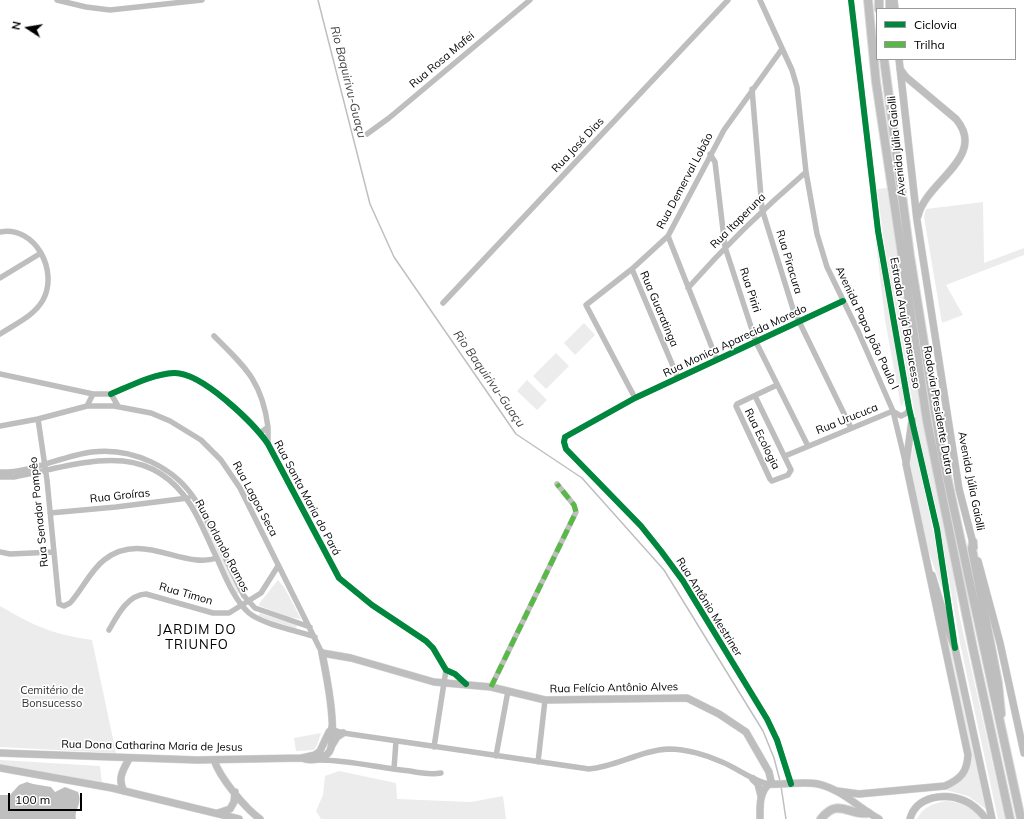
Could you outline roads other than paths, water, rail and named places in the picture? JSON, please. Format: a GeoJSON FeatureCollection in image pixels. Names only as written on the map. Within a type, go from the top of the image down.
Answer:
{"type":"FeatureCollection","features":[{"type":"Feature","properties":{"kind":"highway","name":"Rodovia Presidente Dutra"},"geometry":{"type":"LineString","coordinates":[[868,0],[876,82],[927,421],[973,648],[1010,819]]}},
{"type":"Feature","properties":{"kind":"highway","name":"Rodovia Presidente Dutra"},"geometry":{"type":"LineString","coordinates":[[885,60],[910,256],[941,449],[1021,819]]}},
{"type":"Feature","properties":{"kind":"highway"},"geometry":{"type":"LineString","coordinates":[[973,542],[972,549],[1002,709],[1000,725]]}},
{"type":"Feature","properties":{"kind":"highway"},"geometry":{"type":"LineString","coordinates":[[821,819],[826,813],[839,808],[862,814],[868,813]]}},
{"type":"Feature","properties":{"kind":"main road","name":"Avenida Júlia Gaiolli"},"geometry":{"type":"LineString","coordinates":[[899,60],[917,220],[959,489],[1000,643],[1024,753]]}},
{"type":"Feature","properties":{"kind":"main road","name":"Avenida Júlia Gaiolli"},"geometry":{"type":"LineString","coordinates":[[900,69],[906,77],[956,119],[965,136],[961,156],[928,194],[919,210],[917,220]]}},
{"type":"Feature","properties":{"kind":"main road"},"geometry":{"type":"LineString","coordinates":[[906,464],[912,420]]}},
{"type":"Feature","properties":{"kind":"main road","name":"Avenida Papa João Paulo I"},"geometry":{"type":"LineString","coordinates":[[837,791],[859,794],[944,786],[956,781],[963,775],[967,766],[968,755],[906,464]]}},
{"type":"Feature","properties":{"kind":"main road"},"geometry":{"type":"LineString","coordinates":[[928,565],[936,585],[955,648],[992,819]]}},
{"type":"Feature","properties":{"kind":"main road","name":"Rua Felício Antônio Alves"},"geometry":{"type":"LineString","coordinates":[[322,652],[443,683],[466,684],[491,688],[545,700],[681,697],[692,700],[719,714],[746,732],[769,772],[772,784]]}},
{"type":"Feature","properties":{"kind":"main road","name":"Rua Lagoa Seca"},"geometry":{"type":"LineString","coordinates":[[322,652],[330,698],[331,726]]}},
{"type":"Feature","properties":{"kind":"main road"},"geometry":{"type":"LineString","coordinates":[[331,726],[331,747]]}},
{"type":"Feature","properties":{"kind":"main road","name":"Rua Dona Catharina Maria de Jesus"},"geometry":{"type":"LineString","coordinates":[[0,753],[129,759],[214,760],[302,758],[315,756],[320,751],[328,737],[331,726]]}},
{"type":"Feature","properties":{"kind":"main road"},"geometry":{"type":"LineString","coordinates":[[318,760],[326,755],[337,736],[343,733]]}},
{"type":"Feature","properties":{"kind":"main road","name":"Rua Dona Catharina Maria de Jesus"},"geometry":{"type":"LineString","coordinates":[[302,758],[306,760],[318,760]]}},
{"type":"Feature","properties":{"kind":"main road"},"geometry":{"type":"LineString","coordinates":[[124,791],[120,785],[120,777],[129,759]]}},
{"type":"Feature","properties":{"kind":"main road"},"geometry":{"type":"LineString","coordinates":[[214,760],[216,768],[253,814],[260,819]]}},
{"type":"Feature","properties":{"kind":"main road"},"geometry":{"type":"LineString","coordinates":[[0,768],[124,791],[239,819]]}},
{"type":"Feature","properties":{"kind":"main road"},"geometry":{"type":"LineString","coordinates":[[753,779],[758,784],[761,796],[760,819]]}},
{"type":"Feature","properties":{"kind":"main road"},"geometry":{"type":"LineString","coordinates":[[761,796],[772,784],[818,784],[837,791],[879,819]]}},
{"type":"Feature","properties":{"kind":"main road"},"geometry":{"type":"LineString","coordinates":[[216,813],[230,809],[234,802],[235,792]]}},
{"type":"Feature","properties":{"kind":"main road"},"geometry":{"type":"LineString","coordinates":[[910,819],[918,804],[925,800],[940,797],[957,798],[965,801],[974,806],[986,819]]}},
{"type":"Feature","properties":{"kind":"street"},"geometry":{"type":"LineString","coordinates":[[57,0],[86,8],[110,10],[202,0]]}},
{"type":"Feature","properties":{"kind":"street","name":"Rua Rosa Mafei"},"geometry":{"type":"LineString","coordinates":[[367,134],[389,118],[530,0]]}},
{"type":"Feature","properties":{"kind":"street","name":"Rua José Dias"},"geometry":{"type":"LineString","coordinates":[[443,303],[728,0]]}},
{"type":"Feature","properties":{"kind":"street","name":"Avenida Papa João Paulo I"},"geometry":{"type":"LineString","coordinates":[[760,0],[792,70],[797,87],[806,172],[817,234],[827,267],[858,330],[893,411],[906,464]]}},
{"type":"Feature","properties":{"kind":"street","name":"Estrada Arujá Bonsucesso"},"geometry":{"type":"LineString","coordinates":[[850,0],[878,231],[909,408],[937,529],[955,648]]}},
{"type":"Feature","properties":{"kind":"street","name":"Rua Demerval Lobão"},"geometry":{"type":"LineString","coordinates":[[635,398],[586,305],[632,269],[668,236],[724,130],[782,49]]}},
{"type":"Feature","properties":{"kind":"street","name":"Rua Piracura"},"geometry":{"type":"LineString","coordinates":[[752,89],[762,209],[798,322],[851,428]]}},
{"type":"Feature","properties":{"kind":"street","name":"Rua Piriri"},"geometry":{"type":"LineString","coordinates":[[710,154],[715,162],[725,246],[756,342],[808,446]]}},
{"type":"Feature","properties":{"kind":"street","name":"Rua Itaperuna"},"geometry":{"type":"LineString","coordinates":[[688,288],[725,246],[762,209],[806,172]]}},
{"type":"Feature","properties":{"kind":"street"},"geometry":{"type":"LineString","coordinates":[[0,232],[14,232],[35,244],[46,262],[48,274],[48,286],[42,301],[29,315],[0,334]]}},
{"type":"Feature","properties":{"kind":"street"},"geometry":{"type":"LineString","coordinates":[[668,236],[717,360]]}},
{"type":"Feature","properties":{"kind":"street"},"geometry":{"type":"LineString","coordinates":[[0,278],[41,253]]}},
{"type":"Feature","properties":{"kind":"street","name":"Rua Guaratinga"},"geometry":{"type":"LineString","coordinates":[[632,269],[678,378]]}},
{"type":"Feature","properties":{"kind":"street","name":"Rua Monica Aparecida Moredo"},"geometry":{"type":"LineString","coordinates":[[564,442],[565,437],[635,398],[843,301]]}},
{"type":"Feature","properties":{"kind":"street"},"geometry":{"type":"LineString","coordinates":[[214,336],[245,366],[253,377],[266,413],[268,444]]}},
{"type":"Feature","properties":{"kind":"street","name":"Rua Santa Maria do Pará"},"geometry":{"type":"LineString","coordinates":[[111,394],[150,378],[176,373],[214,391],[232,405],[260,433],[268,444],[339,578],[372,605],[426,641],[433,648],[446,670],[455,674],[466,684]]}},
{"type":"Feature","properties":{"kind":"street"},"geometry":{"type":"LineString","coordinates":[[0,374],[93,394],[111,394],[118,406]]}},
{"type":"Feature","properties":{"kind":"street"},"geometry":{"type":"LineString","coordinates":[[778,385],[755,396],[785,456]]}},
{"type":"Feature","properties":{"kind":"street"},"geometry":{"type":"LineString","coordinates":[[87,406],[93,394]]}},
{"type":"Feature","properties":{"kind":"street","name":"Rua Ecologia"},"geometry":{"type":"LineString","coordinates":[[755,396],[736,406],[771,481],[791,472],[785,456]]}},
{"type":"Feature","properties":{"kind":"street","name":"Rua Lagoa Seca"},"geometry":{"type":"LineString","coordinates":[[0,426],[38,419],[87,406],[118,406],[151,413],[170,421],[201,440],[221,460],[240,488],[322,652]]}},
{"type":"Feature","properties":{"kind":"street","name":"Rua Urucuca"},"geometry":{"type":"LineString","coordinates":[[785,456],[893,411],[897,416],[901,416],[907,413],[909,408]]}},
{"type":"Feature","properties":{"kind":"street","name":"Rua Senador Pompêo"},"geometry":{"type":"LineString","coordinates":[[38,419],[46,471],[59,604],[64,606],[70,603],[97,566],[110,555],[120,551],[135,548],[149,549],[207,562],[218,558]]}},
{"type":"Feature","properties":{"kind":"street"},"geometry":{"type":"LineString","coordinates":[[260,433],[268,426]]}},
{"type":"Feature","properties":{"kind":"street","name":"Rua Antônio Mestriner"},"geometry":{"type":"LineString","coordinates":[[564,442],[566,449],[640,526],[683,581],[767,719],[777,740],[788,784]]}},
{"type":"Feature","properties":{"kind":"street","name":"Rua Orlando Ramos"},"geometry":{"type":"LineString","coordinates":[[0,472],[16,471],[94,452],[134,456],[152,462],[168,473],[192,496],[249,602],[255,608],[265,613],[310,627]]}},
{"type":"Feature","properties":{"kind":"street","name":"Rua Orlando Ramos"},"geometry":{"type":"LineString","coordinates":[[0,478],[46,471],[93,460],[127,461],[144,466],[165,478],[190,504],[243,606],[249,613],[257,618],[314,637]]}},
{"type":"Feature","properties":{"kind":"street"},"geometry":{"type":"LineString","coordinates":[[491,688],[576,512],[574,505],[557,484]]}},
{"type":"Feature","properties":{"kind":"street","name":"Rua Groíras"},"geometry":{"type":"LineString","coordinates":[[50,513],[186,499],[192,496]]}},
{"type":"Feature","properties":{"kind":"street"},"geometry":{"type":"LineString","coordinates":[[0,552],[15,554],[54,552]]}},
{"type":"Feature","properties":{"kind":"street","name":"Rua Timon"},"geometry":{"type":"LineString","coordinates":[[109,630],[127,604],[141,594],[146,594],[213,613],[229,612],[243,606],[265,589],[278,566]]}},
{"type":"Feature","properties":{"kind":"street"},"geometry":{"type":"LineString","coordinates":[[434,747],[446,670]]}},
{"type":"Feature","properties":{"kind":"street"},"geometry":{"type":"LineString","coordinates":[[496,756],[508,691]]}},
{"type":"Feature","properties":{"kind":"street"},"geometry":{"type":"LineString","coordinates":[[538,762],[545,700]]}},
{"type":"Feature","properties":{"kind":"street"},"geometry":{"type":"LineString","coordinates":[[331,726],[334,730],[343,733],[538,762],[596,769],[653,752],[670,749],[717,760],[753,779],[772,784]]}},
{"type":"Feature","properties":{"kind":"street"},"geometry":{"type":"LineString","coordinates":[[394,770],[396,741]]}},
{"type":"Feature","properties":{"kind":"street"},"geometry":{"type":"LineString","coordinates":[[331,747],[334,757],[339,760]]}},
{"type":"Feature","properties":{"kind":"street","name":"Rua Dona Catharina Maria de Jesus"},"geometry":{"type":"LineString","coordinates":[[318,760],[339,760],[394,770],[434,774],[441,773]]}},
{"type":"Feature","properties":{"kind":"waterway","name":"Rio Baquirivu-Guaçu"},"geometry":{"type":"LineString","coordinates":[[318,0],[370,204],[394,257],[516,434],[582,478],[664,570],[763,731],[774,758],[780,781]]}},
{"type":"Feature","properties":{"kind":"waterway","name":"Rio Baquirivu-Guaçu"},"geometry":{"type":"LineString","coordinates":[[781,786],[786,819]]}},
{"type":"Feature","properties":{"kind":"district","name":"JARDIM DO TRIUNFO"},"geometry":{"type":"Point","coordinates":[197,638]}},
{"type":"Feature","properties":{"kind":"park label","name":"Cemitério de Bonsucesso"},"geometry":{"type":"Point","coordinates":[52,697]}}]}
